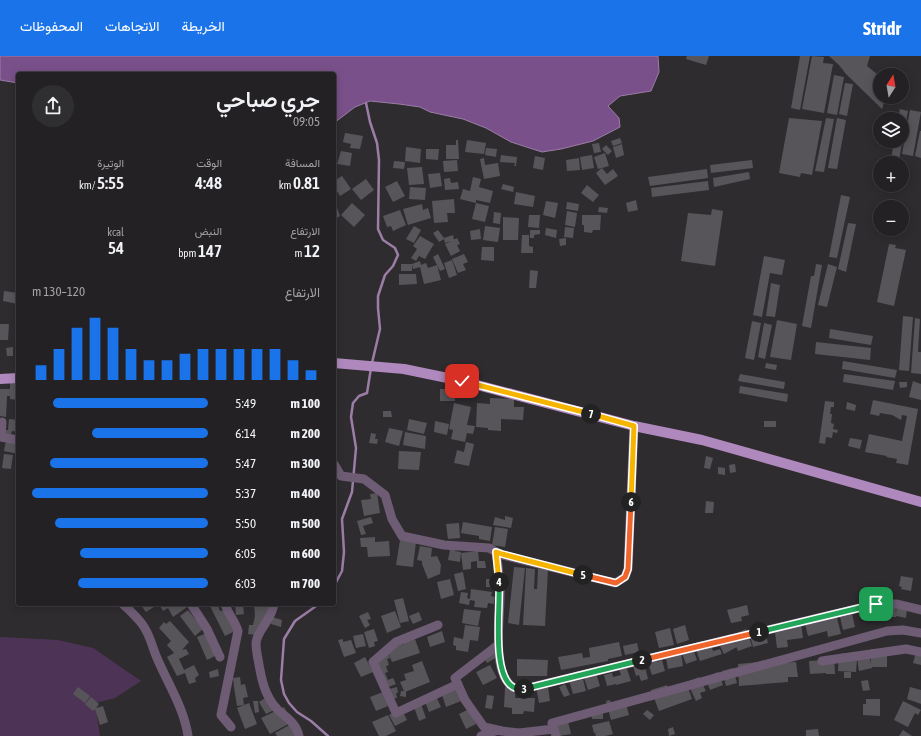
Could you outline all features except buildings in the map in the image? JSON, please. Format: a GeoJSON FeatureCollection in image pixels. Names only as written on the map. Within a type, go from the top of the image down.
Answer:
{"type":"FeatureCollection","features":[{"type":"Feature","properties":{"kind":"main road"},"geometry":{"type":"LineString","coordinates":[[336,362],[404,369],[462,381],[634,426],[702,440],[921,502]]}},
{"type":"Feature","properties":{"kind":"main road"},"geometry":{"type":"LineString","coordinates":[[0,379],[16,378]]}},
{"type":"Feature","properties":{"kind":"street"},"geometry":{"type":"LineString","coordinates":[[2,422],[2,437],[16,440]]}},
{"type":"Feature","properties":{"kind":"street"},"geometry":{"type":"LineString","coordinates":[[336,467],[341,476],[364,479],[385,495],[392,519],[402,536],[444,545],[489,548],[502,554],[616,583],[625,577],[628,569],[634,426]]}},
{"type":"Feature","properties":{"kind":"street"},"geometry":{"type":"LineString","coordinates":[[496,552],[500,593],[498,645],[502,670],[507,680],[514,688],[524,689],[876,604],[897,604],[921,610]]}},
{"type":"Feature","properties":{"kind":"street"},"geometry":{"type":"LineString","coordinates":[[125,606],[143,624],[147,632],[157,658],[179,705],[188,736]]}},
{"type":"Feature","properties":{"kind":"street"},"geometry":{"type":"LineString","coordinates":[[192,606],[207,629],[220,657]]}},
{"type":"Feature","properties":{"kind":"street"},"geometry":{"type":"LineString","coordinates":[[226,606],[236,624],[238,631],[221,715],[231,727]]}},
{"type":"Feature","properties":{"kind":"street"},"geometry":{"type":"LineString","coordinates":[[273,606],[264,628],[257,637],[256,644],[260,670],[264,690],[269,699],[278,710],[293,723],[299,736]]}},
{"type":"Feature","properties":{"kind":"street"},"geometry":{"type":"LineString","coordinates":[[438,625],[396,642],[373,662],[396,713],[458,684]]}},
{"type":"Feature","properties":{"kind":"street"},"geometry":{"type":"LineString","coordinates":[[498,645],[455,678],[465,700],[484,727],[518,732],[555,733],[552,723],[887,631],[903,630],[921,632]]}},
{"type":"Feature","properties":{"kind":"street"},"geometry":{"type":"LineString","coordinates":[[822,661],[906,649],[921,652]]}},
{"type":"Feature","properties":{"kind":"street"},"geometry":{"type":"LineString","coordinates":[[481,736],[498,730]]}},
{"type":"Feature","properties":{"kind":"shaded area"},"geometry":{"type":"Polygon","coordinates":[[[0,56],[658,56],[659,72],[651,91],[620,96],[608,106],[619,118],[620,127],[593,141],[542,152],[511,142],[486,128],[463,119],[430,112],[420,107],[370,101],[355,107],[336,121],[336,72],[16,72],[16,83],[0,80],[0,56]]]}},
{"type":"Feature","properties":{"kind":"shaded area"},"geometry":{"type":"Polygon","coordinates":[[[0,637],[58,640],[93,648],[141,681],[115,698],[95,703],[100,736],[0,736],[0,637]]]}},
{"type":"Feature","properties":{"kind":"waterway"},"geometry":{"type":"LineString","coordinates":[[366,103],[377,143],[379,160],[378,229],[383,240],[395,248],[398,255],[393,266],[385,275],[378,296],[380,329],[372,363]]}},
{"type":"Feature","properties":{"kind":"waterway"},"geometry":{"type":"LineString","coordinates":[[336,582],[342,571],[344,552],[342,519],[352,492],[356,448],[351,417],[353,403],[359,396],[367,393],[371,368]]}},
{"type":"Feature","properties":{"kind":"waterway"},"geometry":{"type":"LineString","coordinates":[[316,606],[295,621],[284,639],[281,680],[284,694],[289,703],[297,712],[311,721],[328,736]]}},
{"type":"Feature","properties":{"kind":"route"},"geometry":{"type":"LineString","coordinates":[[462,381],[634,426],[628,569],[625,577],[616,583],[496,552],[500,593],[498,645],[502,670],[507,680],[514,688],[524,689],[876,604]]}}]}
